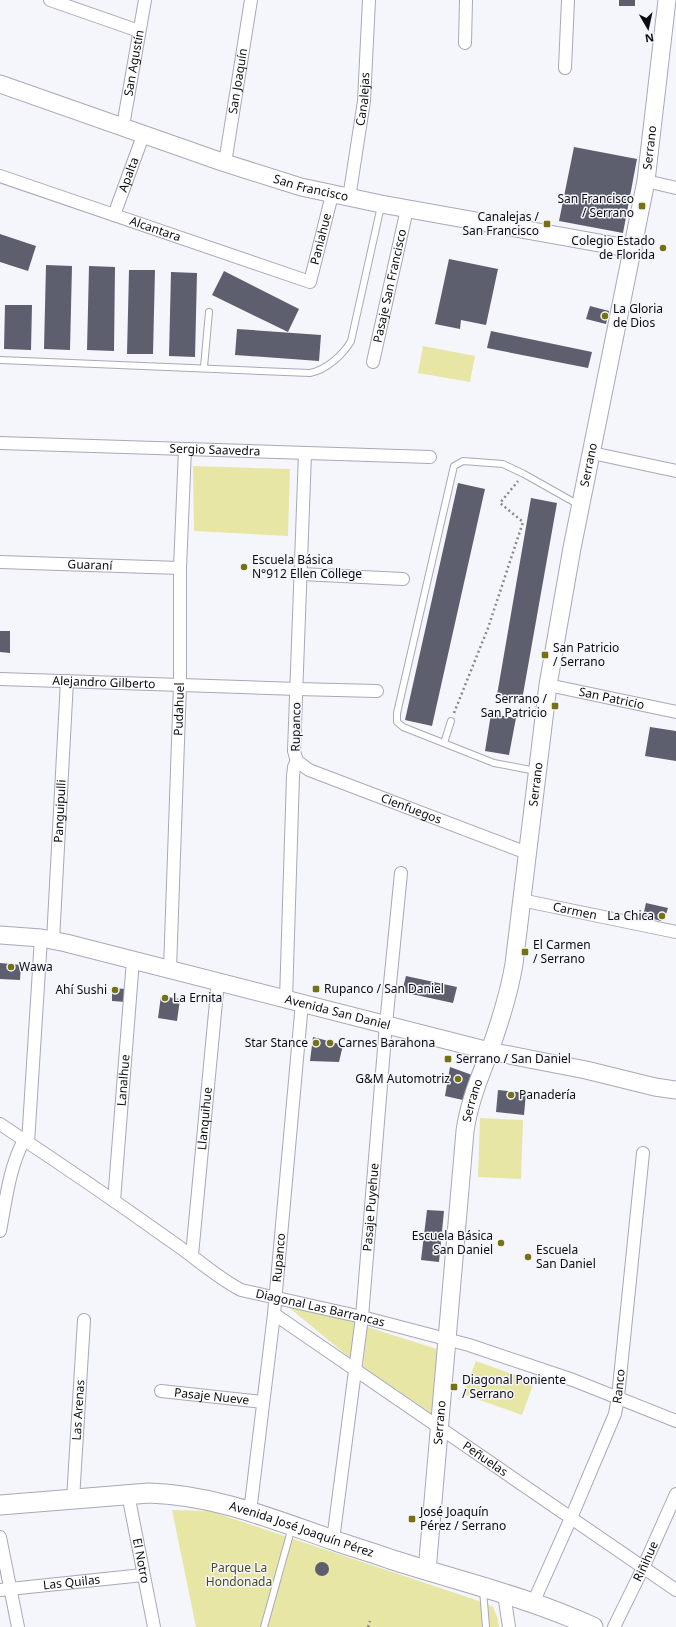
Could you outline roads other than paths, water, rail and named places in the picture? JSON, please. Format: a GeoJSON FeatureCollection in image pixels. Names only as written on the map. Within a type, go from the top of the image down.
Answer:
{"type":"FeatureCollection","features":[{"type":"Feature","properties":{"kind":"main road","name":"Serrano"},"geometry":{"type":"LineString","coordinates":[[427,1571],[465,1131],[474,1091],[489,1051],[511,978],[548,685],[580,506],[592,454],[646,181],[667,0]]}},
{"type":"Feature","properties":{"kind":"main road","name":"San Francisco"},"geometry":{"type":"LineString","coordinates":[[0,84],[144,133],[225,163],[301,187],[332,195],[633,249]]}},
{"type":"Feature","properties":{"kind":"main road","name":"Avenida San Daniel"},"geometry":{"type":"LineString","coordinates":[[0,935],[47,939],[218,981],[489,1051],[586,1070],[654,1087],[676,1090]]}},
{"type":"Feature","properties":{"kind":"main road","name":"Avenida José Joaquín Pérez"},"geometry":{"type":"LineString","coordinates":[[0,1505],[156,1493],[190,1496],[220,1502],[427,1571],[533,1603],[593,1627]]}},
{"type":"Feature","properties":{"kind":"street"},"geometry":{"type":"LineString","coordinates":[[50,0],[139,31]]}},
{"type":"Feature","properties":{"kind":"street","name":"San Agustín"},"geometry":{"type":"LineString","coordinates":[[123,126],[145,0]]}},
{"type":"Feature","properties":{"kind":"street","name":"San Joaquín"},"geometry":{"type":"LineString","coordinates":[[225,163],[251,0]]}},
{"type":"Feature","properties":{"kind":"street","name":"Canalejas"},"geometry":{"type":"LineString","coordinates":[[349,198],[364,101],[368,0]]}},
{"type":"Feature","properties":{"kind":"street"},"geometry":{"type":"LineString","coordinates":[[465,43],[466,0]]}},
{"type":"Feature","properties":{"kind":"street"},"geometry":{"type":"LineString","coordinates":[[565,68],[568,0]]}},
{"type":"Feature","properties":{"kind":"street","name":"Apalta"},"geometry":{"type":"LineString","coordinates":[[114,215],[144,133]]}},
{"type":"Feature","properties":{"kind":"street","name":"Alcantara"},"geometry":{"type":"LineString","coordinates":[[0,176],[310,282]]}},
{"type":"Feature","properties":{"kind":"street"},"geometry":{"type":"LineString","coordinates":[[646,181],[676,188]]}},
{"type":"Feature","properties":{"kind":"street","name":"Paniahue"},"geometry":{"type":"LineString","coordinates":[[310,282],[332,195]]}},
{"type":"Feature","properties":{"kind":"street","name":"Pasaje San Francisco"},"geometry":{"type":"LineString","coordinates":[[373,362],[407,209]]}},
{"type":"Feature","properties":{"kind":"street","name":"Sergio Saavedra"},"geometry":{"type":"LineString","coordinates":[[0,443],[430,457]]}},
{"type":"Feature","properties":{"kind":"street","name":"Pudahuel"},"geometry":{"type":"LineString","coordinates":[[170,969],[180,685],[180,568],[185,449]]}},
{"type":"Feature","properties":{"kind":"street","name":"Rupanco"},"geometry":{"type":"LineString","coordinates":[[250,1512],[274,1314],[294,1001],[293,776],[294,767],[297,761],[294,751],[305,453]]}},
{"type":"Feature","properties":{"kind":"street"},"geometry":{"type":"LineString","coordinates":[[592,454],[676,471]]}},
{"type":"Feature","properties":{"kind":"street","name":"Guaraní"},"geometry":{"type":"LineString","coordinates":[[0,562],[180,568]]}},
{"type":"Feature","properties":{"kind":"street"},"geometry":{"type":"LineString","coordinates":[[301,574],[403,580]]}},
{"type":"Feature","properties":{"kind":"street","name":"Alejandro Gilberto"},"geometry":{"type":"LineString","coordinates":[[0,679],[377,691]]}},
{"type":"Feature","properties":{"kind":"street","name":"Panguipulli"},"geometry":{"type":"LineString","coordinates":[[0,1231],[11,1171],[17,1153],[26,1141],[47,939],[67,681]]}},
{"type":"Feature","properties":{"kind":"street","name":"San Patricio"},"geometry":{"type":"LineString","coordinates":[[548,685],[676,712]]}},
{"type":"Feature","properties":{"kind":"street","name":"Cienfuegos"},"geometry":{"type":"LineString","coordinates":[[297,761],[309,770],[527,853]]}},
{"type":"Feature","properties":{"kind":"street","name":"Pasaje Puyehue"},"geometry":{"type":"LineString","coordinates":[[333,1540],[362,1317],[386,1024],[401,873]]}},
{"type":"Feature","properties":{"kind":"street","name":"Carmen"},"geometry":{"type":"LineString","coordinates":[[521,900],[676,932]]}},
{"type":"Feature","properties":{"kind":"street","name":"Lanalhue"},"geometry":{"type":"LineString","coordinates":[[114,1201],[133,960]]}},
{"type":"Feature","properties":{"kind":"street","name":"Llanquihue"},"geometry":{"type":"LineString","coordinates":[[192,1255],[218,981]]}},
{"type":"Feature","properties":{"kind":"street","name":"Diagonal Las Barrancas"},"geometry":{"type":"LineString","coordinates":[[0,1124],[192,1255],[231,1285],[241,1290],[362,1317],[447,1339],[525,1363],[618,1397],[676,1421]]}},
{"type":"Feature","properties":{"kind":"street","name":"Ranco"},"geometry":{"type":"LineString","coordinates":[[533,1603],[613,1420],[618,1397],[643,1153]]}},
{"type":"Feature","properties":{"kind":"street","name":"Peñuelas"},"geometry":{"type":"LineString","coordinates":[[274,1314],[676,1590]]}},
{"type":"Feature","properties":{"kind":"street","name":"Las Arenas"},"geometry":{"type":"LineString","coordinates":[[73,1499],[84,1320]]}},
{"type":"Feature","properties":{"kind":"street","name":"Pasaje Nueve"},"geometry":{"type":"LineString","coordinates":[[161,1391],[263,1402]]}},
{"type":"Feature","properties":{"kind":"street","name":"El Notro"},"geometry":{"type":"LineString","coordinates":[[128,1494],[154,1627]]}},
{"type":"Feature","properties":{"kind":"street","name":"Riñihue"},"geometry":{"type":"LineString","coordinates":[[614,1627],[643,1568],[676,1494]]}},
{"type":"Feature","properties":{"kind":"street"},"geometry":{"type":"LineString","coordinates":[[0,1537],[5,1589],[18,1627]]}},
{"type":"Feature","properties":{"kind":"street","name":"Las Quilas"},"geometry":{"type":"LineString","coordinates":[[5,1589],[143,1576]]}},
{"type":"Feature","properties":{"kind":"street"},"geometry":{"type":"LineString","coordinates":[[504,1594],[508,1627]]}},
{"type":"Feature","properties":{"kind":"lane"},"geometry":{"type":"LineString","coordinates":[[0,360],[204,367],[310,373],[318,372],[341,354],[351,341],[381,204]]}},
{"type":"Feature","properties":{"kind":"lane"},"geometry":{"type":"LineString","coordinates":[[204,367],[209,312]]}},
{"type":"Feature","properties":{"kind":"lane"},"geometry":{"type":"LineString","coordinates":[[536,771],[494,762],[444,743],[403,727],[397,722],[396,717],[452,470],[457,463],[468,460],[503,464],[524,474],[580,506]]}},
{"type":"Feature","properties":{"kind":"lane"},"geometry":{"type":"LineString","coordinates":[[444,743],[451,721]]}},
{"type":"Feature","properties":{"kind":"lane"},"geometry":{"type":"LineString","coordinates":[[264,1627],[293,1526]]}},
{"type":"Feature","properties":{"kind":"lane"},"geometry":{"type":"LineString","coordinates":[[482,1587],[486,1627]]}},
{"type":"Feature","properties":{"kind":"place","name":"San Francisco / Serrano"},"geometry":{"type":"Point","coordinates":[642,206]}},
{"type":"Feature","properties":{"kind":"place","name":"Canalejas / San Francisco"},"geometry":{"type":"Point","coordinates":[547,224]}},
{"type":"Feature","properties":{"kind":"place","name":"Colegio Estado de Florida"},"geometry":{"type":"Point","coordinates":[663,248]}},
{"type":"Feature","properties":{"kind":"place","name":"La Gloria de Dios"},"geometry":{"type":"Point","coordinates":[605,316]}},
{"type":"Feature","properties":{"kind":"place","name":"Escuela Básica N°912 Ellen College"},"geometry":{"type":"Point","coordinates":[244,567]}},
{"type":"Feature","properties":{"kind":"place","name":"San Patricio / Serrano"},"geometry":{"type":"Point","coordinates":[545,655]}},
{"type":"Feature","properties":{"kind":"place","name":"Serrano / San Patricio"},"geometry":{"type":"Point","coordinates":[555,706]}},
{"type":"Feature","properties":{"kind":"place","name":"La Chica"},"geometry":{"type":"Point","coordinates":[662,916]}},
{"type":"Feature","properties":{"kind":"place","name":"El Carmen / Serrano"},"geometry":{"type":"Point","coordinates":[525,952]}},
{"type":"Feature","properties":{"kind":"place","name":"Wawa"},"geometry":{"type":"Point","coordinates":[11,967]}},
{"type":"Feature","properties":{"kind":"place","name":"Rupanco / San Daniel"},"geometry":{"type":"Point","coordinates":[316,989]}},
{"type":"Feature","properties":{"kind":"place","name":"Ahí Sushi"},"geometry":{"type":"Point","coordinates":[115,990]}},
{"type":"Feature","properties":{"kind":"place","name":"La Ernita"},"geometry":{"type":"Point","coordinates":[165,998]}},
{"type":"Feature","properties":{"kind":"place","name":"Star Stance"},"geometry":{"type":"Point","coordinates":[316,1043]}},
{"type":"Feature","properties":{"kind":"place","name":"Carnes Barahona"},"geometry":{"type":"Point","coordinates":[330,1043]}},
{"type":"Feature","properties":{"kind":"place","name":"Serrano / San Daniel"},"geometry":{"type":"Point","coordinates":[448,1059]}},
{"type":"Feature","properties":{"kind":"place","name":"G&M Automotriz"},"geometry":{"type":"Point","coordinates":[458,1079]}},
{"type":"Feature","properties":{"kind":"place","name":"Panadería"},"geometry":{"type":"Point","coordinates":[511,1095]}},
{"type":"Feature","properties":{"kind":"place","name":"Escuela Básica San Daniel"},"geometry":{"type":"Point","coordinates":[501,1243]}},
{"type":"Feature","properties":{"kind":"place","name":"Escuela San Daniel"},"geometry":{"type":"Point","coordinates":[528,1257]}},
{"type":"Feature","properties":{"kind":"place","name":"Diagonal Poniente / Serrano"},"geometry":{"type":"Point","coordinates":[454,1387]}},
{"type":"Feature","properties":{"kind":"place","name":"José Joaquín Pérez / Serrano"},"geometry":{"type":"Point","coordinates":[412,1519]}},
{"type":"Feature","properties":{"kind":"park label","name":"Parque La Hondonada"},"geometry":{"type":"Point","coordinates":[239,1575]}}]}
